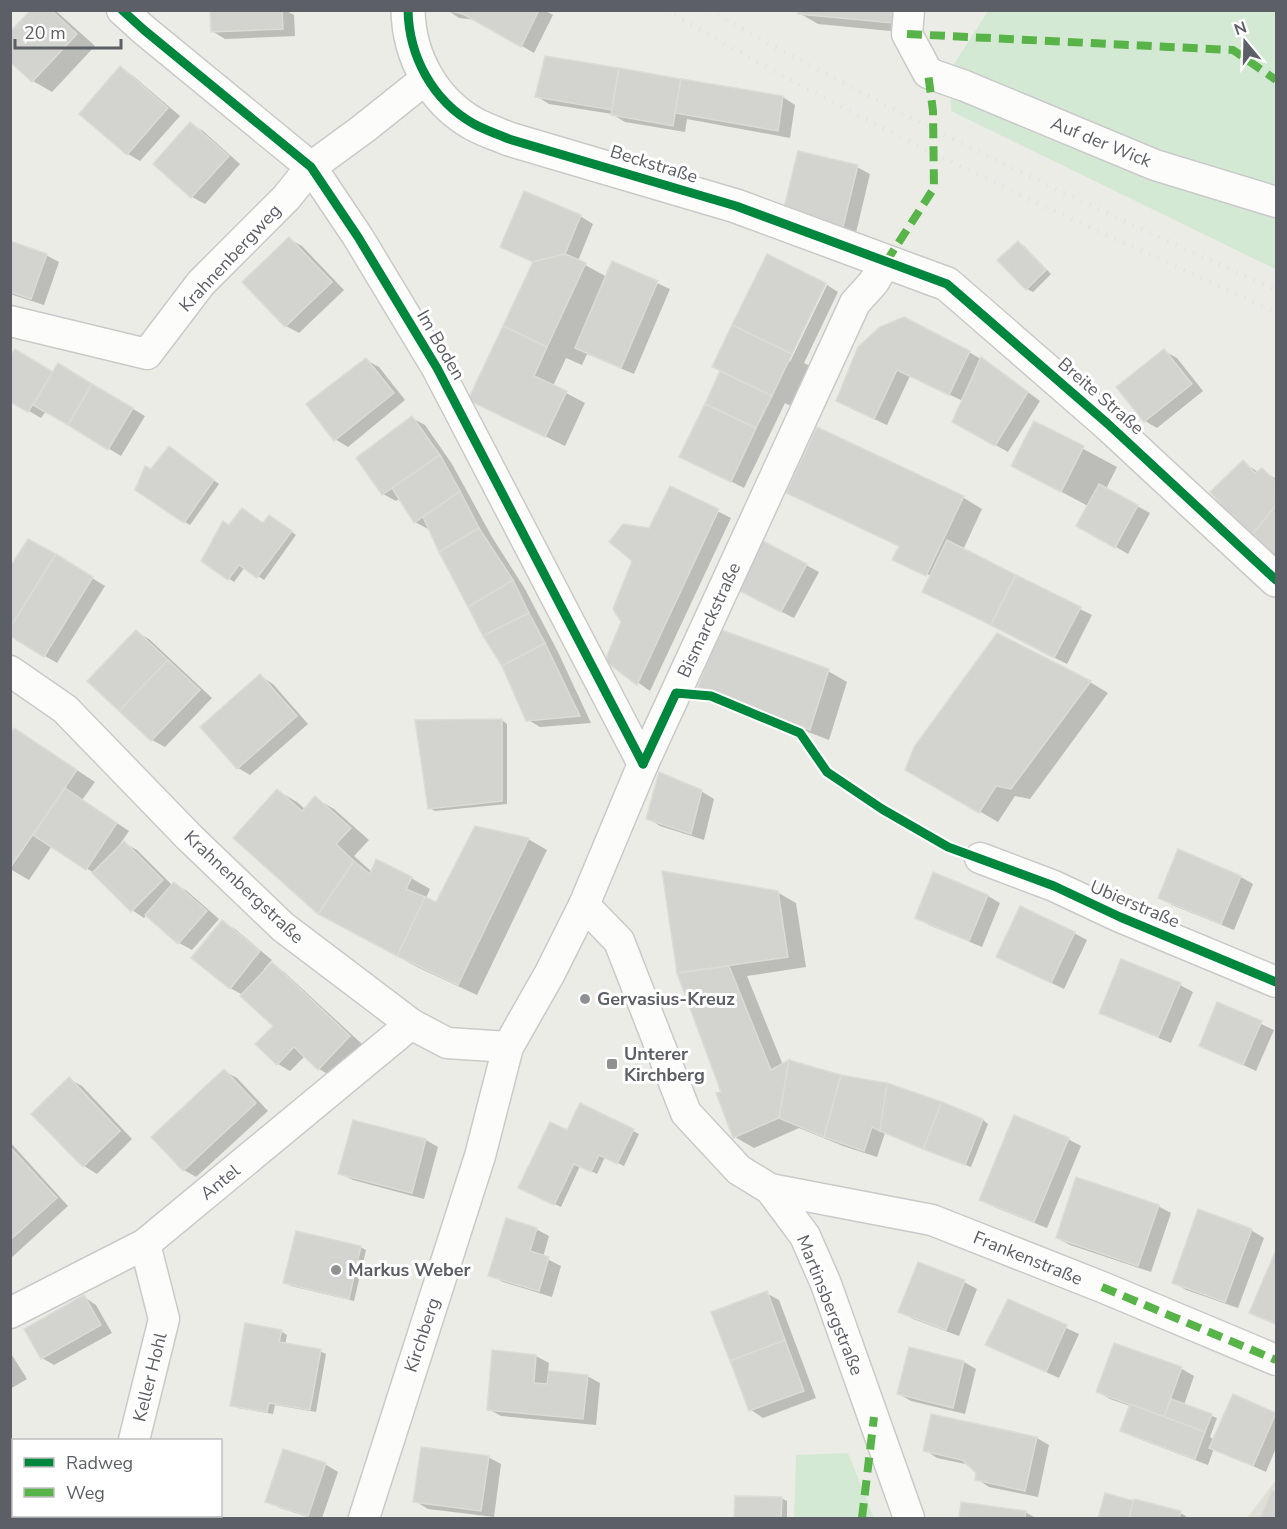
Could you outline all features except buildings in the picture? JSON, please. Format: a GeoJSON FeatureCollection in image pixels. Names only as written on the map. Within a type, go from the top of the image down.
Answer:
{"type":"FeatureCollection","features":[{"type":"Feature","properties":{"kind":"street","name":"Im Boden"},"geometry":{"type":"LineString","coordinates":[[122,10],[311,167],[358,237],[436,369],[643,764]]}},
{"type":"Feature","properties":{"kind":"street","name":"Beckstraße"},"geometry":{"type":"LineString","coordinates":[[408,10],[408,27],[419,63],[427,78],[445,102],[473,124],[508,139],[736,206],[886,262]]}},
{"type":"Feature","properties":{"kind":"street","name":"Auf der Wick"},"geometry":{"type":"LineString","coordinates":[[909,10],[907,34],[928,73],[965,86],[1155,165],[1276,202]]}},
{"type":"Feature","properties":{"kind":"street","name":"Krahnenbergweg"},"geometry":{"type":"LineString","coordinates":[[10,321],[147,354],[201,283],[286,198],[311,167],[427,78]]}},
{"type":"Feature","properties":{"kind":"street","name":"Breite Straße"},"geometry":{"type":"LineString","coordinates":[[886,262],[947,284],[1108,423],[1276,580]]}},
{"type":"Feature","properties":{"kind":"street","name":"Bismarckstraße"},"geometry":{"type":"LineString","coordinates":[[508,1047],[550,974],[584,905],[643,764],[855,303],[873,283],[886,262]]}},
{"type":"Feature","properties":{"kind":"street","name":"Krahnenbergstraße"},"geometry":{"type":"LineString","coordinates":[[10,671],[65,709],[190,838],[283,927],[411,1024],[447,1043],[508,1047]]}},
{"type":"Feature","properties":{"kind":"street","name":"Ubierstraße"},"geometry":{"type":"LineString","coordinates":[[980,858],[1054,886],[1120,917],[1276,982]]}},
{"type":"Feature","properties":{"kind":"street","name":"Martinsbergstraße"},"geometry":{"type":"LineString","coordinates":[[584,905],[619,941],[686,1113],[739,1170],[770,1189],[805,1236],[826,1284],[909,1518]]}},
{"type":"Feature","properties":{"kind":"street","name":"Antel"},"geometry":{"type":"LineString","coordinates":[[10,1313],[145,1244],[411,1024]]}},
{"type":"Feature","properties":{"kind":"street","name":"Kirchberg"},"geometry":{"type":"LineString","coordinates":[[364,1518],[480,1156],[508,1047]]}},
{"type":"Feature","properties":{"kind":"street","name":"Frankenstraße"},"geometry":{"type":"LineString","coordinates":[[770,1189],[932,1220],[1102,1287],[1276,1360]]}},
{"type":"Feature","properties":{"kind":"street","name":"Keller Hohl"},"geometry":{"type":"LineString","coordinates":[[134,1439],[164,1319],[145,1244]]}},
{"type":"Feature","properties":{"kind":"shaded area"},"geometry":{"type":"Polygon","coordinates":[[[1276,1480],[1276,1518],[1247,1518],[1276,1480]]]}},
{"type":"Feature","properties":{"kind":"green space"},"geometry":{"type":"Polygon","coordinates":[[[988,11],[1276,11],[1275,269],[951,111],[950,70],[988,11]]]}},
{"type":"Feature","properties":{"kind":"green space"},"geometry":{"type":"Polygon","coordinates":[[[848,1453],[874,1518],[794,1518],[796,1455],[848,1453]]]}},
{"type":"Feature","properties":{"kind":"railway"},"geometry":{"type":"LineString","coordinates":[[666,10],[798,84],[930,152],[1276,312]]}},
{"type":"Feature","properties":{"kind":"railway"},"geometry":{"type":"LineString","coordinates":[[709,10],[919,122],[1132,225],[1276,290]]}},
{"type":"Feature","properties":{"kind":"marked path"},"geometry":{"type":"LineString","coordinates":[[907,34],[1233,50],[1276,80]]}},
{"type":"Feature","properties":{"kind":"marked path"},"geometry":{"type":"LineString","coordinates":[[886,262],[934,188],[933,111],[928,73]]}},
{"type":"Feature","properties":{"kind":"marked path"},"geometry":{"type":"LineString","coordinates":[[1102,1287],[1276,1360]]}},
{"type":"Feature","properties":{"kind":"marked path"},"geometry":{"type":"LineString","coordinates":[[862,1518],[874,1417]]}},
{"type":"Feature","properties":{"kind":"cycle path"},"geometry":{"type":"LineString","coordinates":[[122,10],[311,167],[358,237],[437,368],[643,764]]}},
{"type":"Feature","properties":{"kind":"cycle path"},"geometry":{"type":"LineString","coordinates":[[408,10],[413,44],[426,76],[447,103],[478,126],[509,139],[736,206],[947,284],[1108,424],[1276,580]]}},
{"type":"Feature","properties":{"kind":"cycle path"},"geometry":{"type":"LineString","coordinates":[[643,764],[676,693],[711,696],[800,733],[827,772],[882,809],[948,847],[1054,886],[1120,917],[1276,982]]}},
{"type":"Feature","properties":{"kind":"place","name":"Gervasius-Kreuz"},"geometry":{"type":"Point","coordinates":[585,999]}},
{"type":"Feature","properties":{"kind":"place","name":"Unterer Kirchberg"},"geometry":{"type":"Point","coordinates":[612,1064]}},
{"type":"Feature","properties":{"kind":"place","name":"Markus Weber"},"geometry":{"type":"Point","coordinates":[336,1270]}}]}
